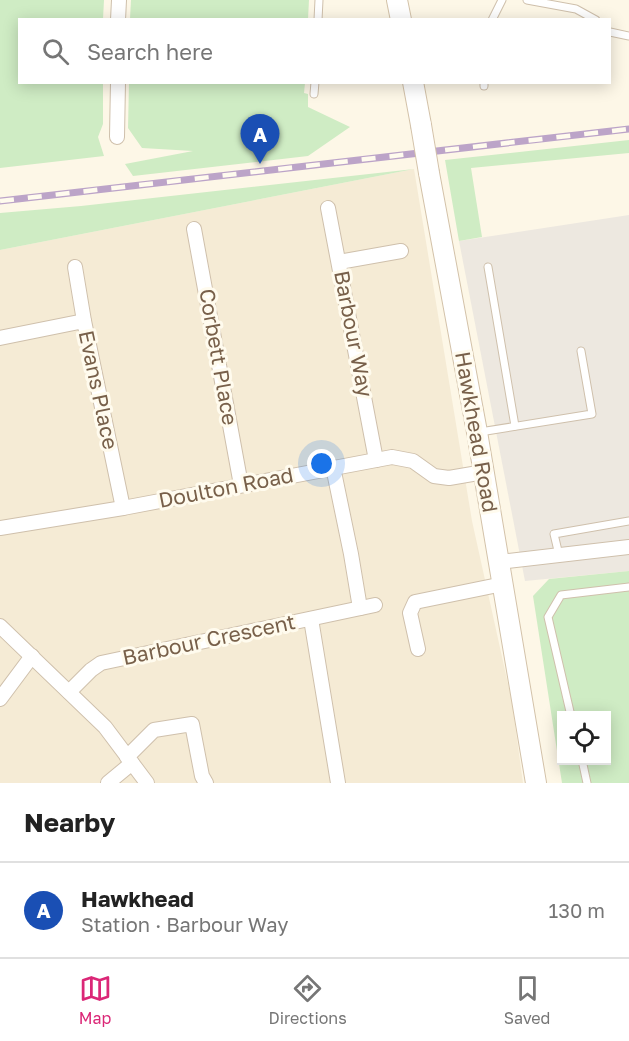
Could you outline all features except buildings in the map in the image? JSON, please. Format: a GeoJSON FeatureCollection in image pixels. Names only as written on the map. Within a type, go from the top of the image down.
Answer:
{"type":"FeatureCollection","features":[{"type":"Feature","properties":{"kind":"street"},"geometry":{"type":"LineString","coordinates":[[118,0],[118,18]]}},
{"type":"Feature","properties":{"kind":"street"},"geometry":{"type":"LineString","coordinates":[[397,0],[400,18]]}},
{"type":"Feature","properties":{"kind":"street"},"geometry":{"type":"LineString","coordinates":[[117,137],[118,84]]}},
{"type":"Feature","properties":{"kind":"street","name":"Hawkhead Road"},"geometry":{"type":"LineString","coordinates":[[413,84],[477,432],[536,783]]}},
{"type":"Feature","properties":{"kind":"street","name":"Barbour Way"},"geometry":{"type":"LineString","coordinates":[[328,208],[376,460]]}},
{"type":"Feature","properties":{"kind":"street","name":"Corbett Place"},"geometry":{"type":"LineString","coordinates":[[194,229],[241,485]]}},
{"type":"Feature","properties":{"kind":"street"},"geometry":{"type":"LineString","coordinates":[[339,262],[401,251]]}},
{"type":"Feature","properties":{"kind":"street"},"geometry":{"type":"LineString","coordinates":[[75,267],[84,321]]}},
{"type":"Feature","properties":{"kind":"street","name":"Evans Place"},"geometry":{"type":"LineString","coordinates":[[0,338],[84,321],[123,508]]}},
{"type":"Feature","properties":{"kind":"street","name":"Doulton Road"},"geometry":{"type":"LineString","coordinates":[[0,528],[123,508],[392,457],[413,461],[434,477],[449,478],[484,472]]}},
{"type":"Feature","properties":{"kind":"street"},"geometry":{"type":"LineString","coordinates":[[333,467],[360,608]]}},
{"type":"Feature","properties":{"kind":"street"},"geometry":{"type":"LineString","coordinates":[[499,562],[629,547]]}},
{"type":"Feature","properties":{"kind":"street"},"geometry":{"type":"LineString","coordinates":[[418,649],[411,613],[415,602],[503,584]]}},
{"type":"Feature","properties":{"kind":"street","name":"Barbour Crescent"},"geometry":{"type":"LineString","coordinates":[[69,692],[91,669],[101,663],[375,605]]}},
{"type":"Feature","properties":{"kind":"street"},"geometry":{"type":"LineString","coordinates":[[311,619],[338,783]]}},
{"type":"Feature","properties":{"kind":"street"},"geometry":{"type":"LineString","coordinates":[[0,626],[105,727],[147,783]]}},
{"type":"Feature","properties":{"kind":"street"},"geometry":{"type":"LineString","coordinates":[[0,699],[32,656]]}},
{"type":"Feature","properties":{"kind":"street"},"geometry":{"type":"LineString","coordinates":[[108,783],[154,730],[192,724],[202,776],[206,783]]}},
{"type":"Feature","properties":{"kind":"lane"},"geometry":{"type":"LineString","coordinates":[[318,18],[319,0]]}},
{"type":"Feature","properties":{"kind":"lane"},"geometry":{"type":"LineString","coordinates":[[493,18],[502,0]]}},
{"type":"Feature","properties":{"kind":"lane"},"geometry":{"type":"LineString","coordinates":[[527,0],[576,9],[592,18]]}},
{"type":"Feature","properties":{"kind":"lane"},"geometry":{"type":"LineString","coordinates":[[611,32],[629,36]]}},
{"type":"Feature","properties":{"kind":"lane"},"geometry":{"type":"LineString","coordinates":[[314,94],[315,84]]}},
{"type":"Feature","properties":{"kind":"lane"},"geometry":{"type":"LineString","coordinates":[[488,267],[515,426]]}},
{"type":"Feature","properties":{"kind":"lane"},"geometry":{"type":"LineString","coordinates":[[477,432],[592,414],[581,351]]}},
{"type":"Feature","properties":{"kind":"lane"},"geometry":{"type":"LineString","coordinates":[[559,555],[554,534],[629,521]]}},
{"type":"Feature","properties":{"kind":"lane"},"geometry":{"type":"LineString","coordinates":[[570,711],[548,617],[561,595],[629,587]]}},
{"type":"Feature","properties":{"kind":"lane"},"geometry":{"type":"LineString","coordinates":[[583,765],[587,783]]}},
{"type":"Feature","properties":{"kind":"shaded area"},"geometry":{"type":"Polygon","coordinates":[[[414,169],[472,521],[512,702],[523,783],[0,783],[0,250],[414,169]]]}},
{"type":"Feature","properties":{"kind":"shaded area"},"geometry":{"type":"Polygon","coordinates":[[[629,215],[629,571],[525,581],[459,241],[629,215]]]}},
{"type":"Feature","properties":{"kind":"green space"},"geometry":{"type":"Polygon","coordinates":[[[0,0],[104,0],[103,18],[18,18],[18,84],[103,84],[103,124],[98,137],[104,156],[0,168],[0,0]]]}},
{"type":"Feature","properties":{"kind":"green space"},"geometry":{"type":"Polygon","coordinates":[[[131,0],[309,0],[308,18],[130,18],[131,0]]]}},
{"type":"Feature","properties":{"kind":"green space"},"geometry":{"type":"Polygon","coordinates":[[[129,84],[305,84],[304,93],[308,94],[308,107],[350,127],[308,156],[133,176],[125,164],[193,151],[142,148],[128,128],[129,84]]]}},
{"type":"Feature","properties":{"kind":"green space"},"geometry":{"type":"Polygon","coordinates":[[[629,140],[629,153],[471,168],[482,237],[459,241],[445,160],[629,140]]]}},
{"type":"Feature","properties":{"kind":"green space"},"geometry":{"type":"Polygon","coordinates":[[[414,169],[0,250],[0,213],[414,169]]]}},
{"type":"Feature","properties":{"kind":"green space"},"geometry":{"type":"Polygon","coordinates":[[[629,571],[629,783],[562,783],[559,765],[611,765],[611,711],[557,711],[557,751],[533,596],[549,579],[629,571]]]}},
{"type":"Feature","properties":{"kind":"railway"},"geometry":{"type":"LineString","coordinates":[[0,201],[629,129]]}},
{"type":"Feature","properties":{"kind":"place","name":"Hawkhead"},"geometry":{"type":"Point","coordinates":[260,164]}}]}
